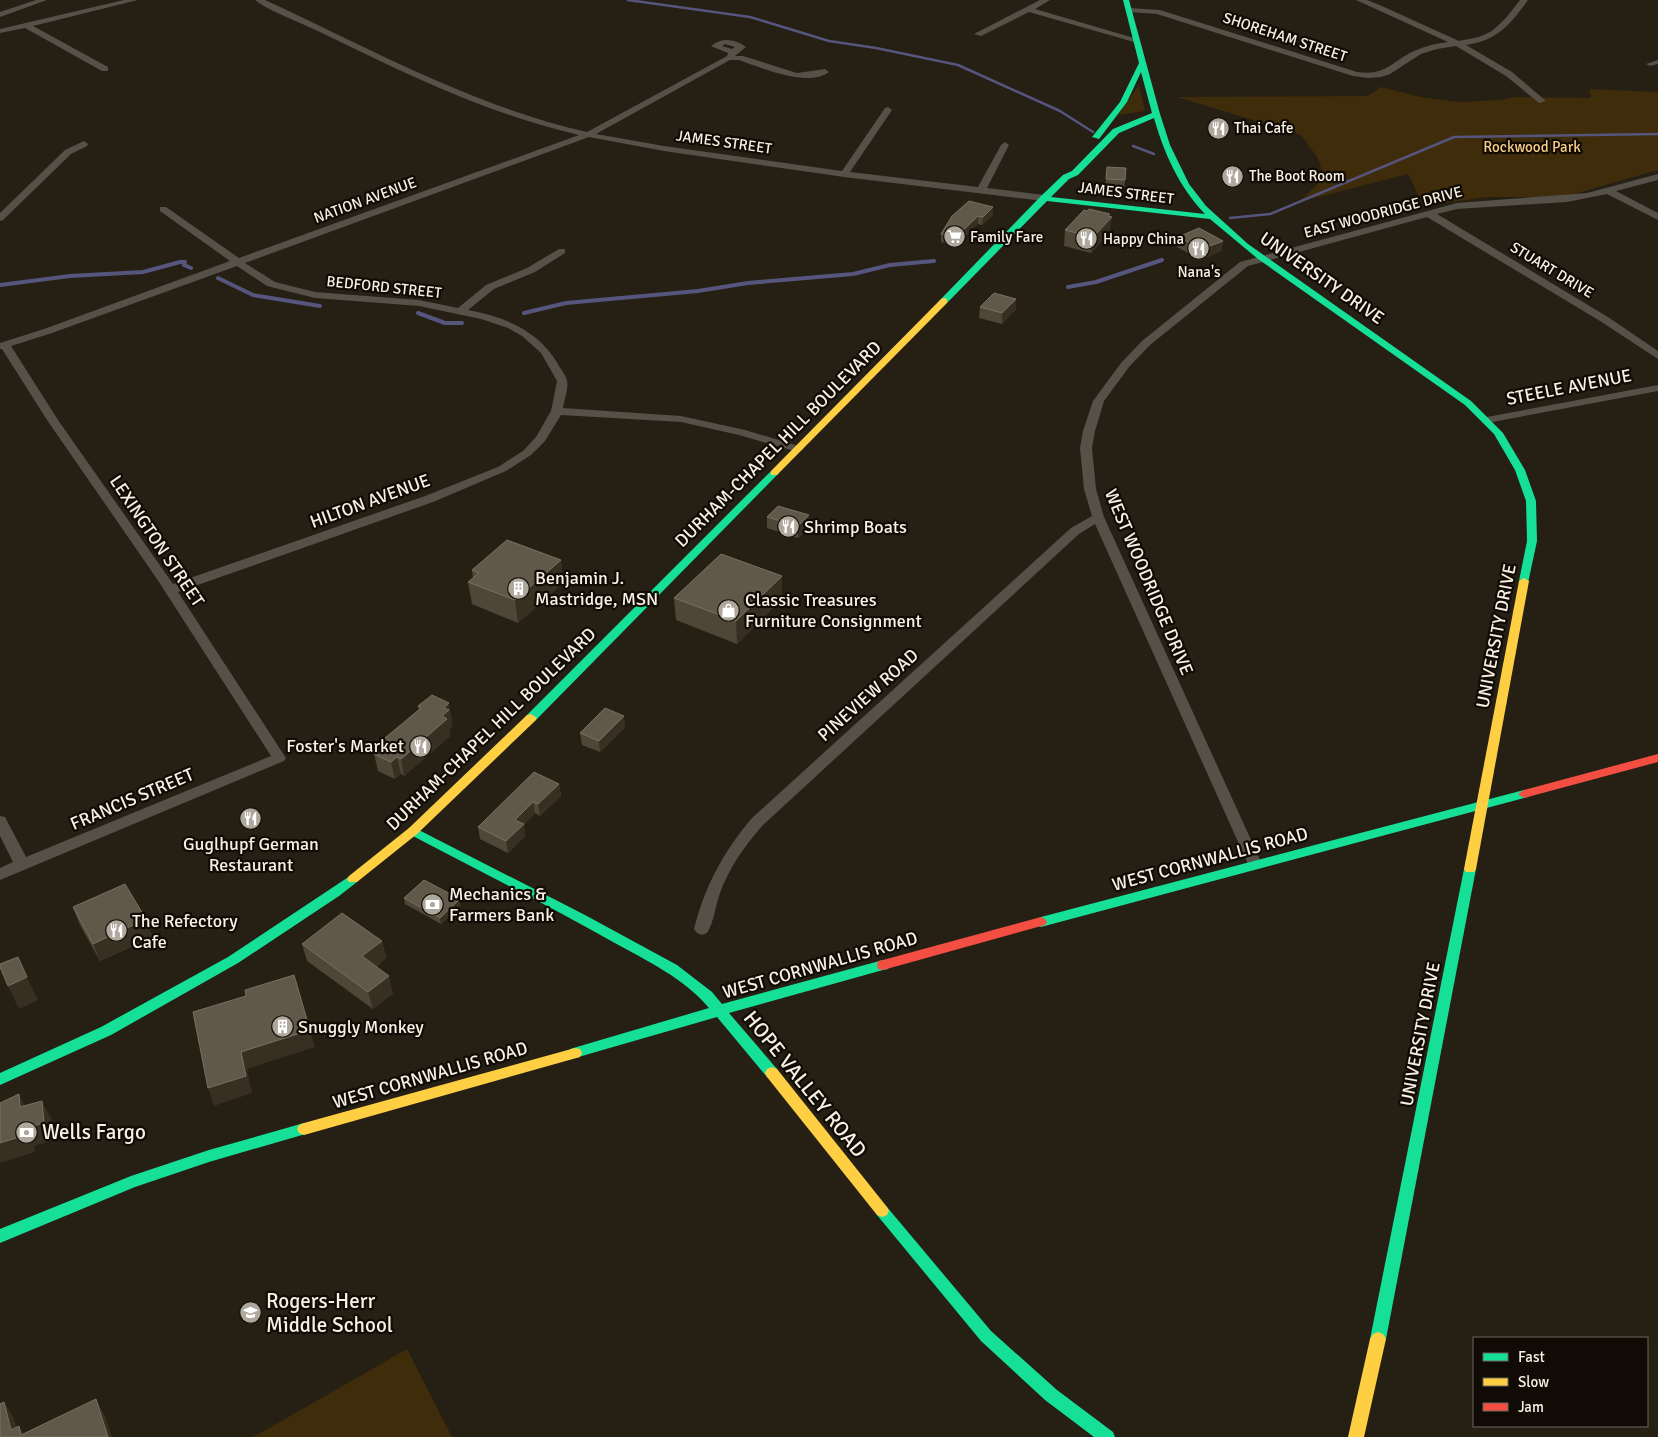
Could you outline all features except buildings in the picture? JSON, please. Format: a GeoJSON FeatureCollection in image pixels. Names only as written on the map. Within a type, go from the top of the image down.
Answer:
{"type":"FeatureCollection","features":[{"type":"Feature","properties":{"kind":"street"},"geometry":{"type":"LineString","coordinates":[[0,15],[42,0]]}},
{"type":"Feature","properties":{"kind":"street"},"geometry":{"type":"LineString","coordinates":[[0,31],[134,0]]}},
{"type":"Feature","properties":{"kind":"street","name":"JAMES STREET"},"geometry":{"type":"LineString","coordinates":[[258,0],[435,83],[522,117],[587,135],[637,145],[844,174],[1211,217]]}},
{"type":"Feature","properties":{"kind":"street"},"geometry":{"type":"LineString","coordinates":[[978,34],[1046,0]]}},
{"type":"Feature","properties":{"kind":"street"},"geometry":{"type":"LineString","coordinates":[[1360,0],[1410,20],[1455,44],[1504,72],[1542,101]]}},
{"type":"Feature","properties":{"kind":"street"},"geometry":{"type":"LineString","coordinates":[[1455,44],[1490,36],[1504,24],[1524,0]]}},
{"type":"Feature","properties":{"kind":"street","name":"SHOREHAM STREET"},"geometry":{"type":"LineString","coordinates":[[1128,5],[1164,14],[1374,78],[1385,74],[1421,50],[1455,44]]}},
{"type":"Feature","properties":{"kind":"street","name":"UNIVERSITY DRIVE"},"geometry":{"type":"LineString","coordinates":[[1128,5],[1160,127],[1178,174],[1188,191],[1211,217],[1231,234],[1454,392],[1487,420],[1513,455],[1531,501],[1532,529],[1482,806],[1372,1370],[1356,1437]]}},
{"type":"Feature","properties":{"kind":"street"},"geometry":{"type":"LineString","coordinates":[[1028,9],[1137,40]]}},
{"type":"Feature","properties":{"kind":"street"},"geometry":{"type":"LineString","coordinates":[[28,26],[105,69]]}},
{"type":"Feature","properties":{"kind":"street","name":"NATION AVENUE"},"geometry":{"type":"LineString","coordinates":[[2,345],[587,135],[731,55],[788,74],[807,76],[825,72]]}},
{"type":"Feature","properties":{"kind":"street"},"geometry":{"type":"LineString","coordinates":[[1066,177],[1067,168],[1106,126],[1130,94],[1142,62]]}},
{"type":"Feature","properties":{"kind":"street"},"geometry":{"type":"LineString","coordinates":[[844,174],[888,110]]}},
{"type":"Feature","properties":{"kind":"street"},"geometry":{"type":"LineString","coordinates":[[1106,126],[1132,115],[1156,114]]}},
{"type":"Feature","properties":{"kind":"street","name":"DURHAM-CHAPEL HILL BOULEVARD"},"geometry":{"type":"LineString","coordinates":[[0,1079],[106,1031],[233,960],[334,893],[412,831],[550,700],[1044,198],[1066,177],[1075,173],[1113,134],[1156,114]]}},
{"type":"Feature","properties":{"kind":"street"},"geometry":{"type":"LineString","coordinates":[[1128,126],[1160,127]]}},
{"type":"Feature","properties":{"kind":"street"},"geometry":{"type":"LineString","coordinates":[[0,218],[68,152],[84,144]]}},
{"type":"Feature","properties":{"kind":"street"},"geometry":{"type":"LineString","coordinates":[[981,190],[1005,144]]}},
{"type":"Feature","properties":{"kind":"street","name":"EAST WOODRIDGE DRIVE"},"geometry":{"type":"LineString","coordinates":[[1264,258],[1471,204],[1567,199],[1609,191],[1658,177]]}},
{"type":"Feature","properties":{"kind":"street"},"geometry":{"type":"LineString","coordinates":[[1609,191],[1658,217]]}},
{"type":"Feature","properties":{"kind":"street","name":"BEDFORD STREET"},"geometry":{"type":"LineString","coordinates":[[163,209],[264,281],[303,293],[406,301],[484,316],[512,326],[546,351],[562,381],[557,410]]}},
{"type":"Feature","properties":{"kind":"street","name":"STUART DRIVE"},"geometry":{"type":"LineString","coordinates":[[1429,214],[1604,319],[1658,356]]}},
{"type":"Feature","properties":{"kind":"street"},"geometry":{"type":"LineString","coordinates":[[460,311],[490,287],[538,266],[562,251]]}},
{"type":"Feature","properties":{"kind":"street","name":"WEST WOODRIDGE DRIVE"},"geometry":{"type":"LineString","coordinates":[[1255,864],[1098,516],[1090,489],[1086,448],[1094,414],[1108,386],[1134,355],[1244,264],[1264,258]]}},
{"type":"Feature","properties":{"kind":"street","name":"LEXINGTON STREET"},"geometry":{"type":"LineString","coordinates":[[2,345],[170,590],[279,758]]}},
{"type":"Feature","properties":{"kind":"street","name":"STEELE AVENUE"},"geometry":{"type":"LineString","coordinates":[[1487,420],[1658,388]]}},
{"type":"Feature","properties":{"kind":"street"},"geometry":{"type":"LineString","coordinates":[[557,410],[681,418],[741,432],[798,449]]}},
{"type":"Feature","properties":{"kind":"street","name":"HILTON AVENUE"},"geometry":{"type":"LineString","coordinates":[[170,590],[430,499],[487,477],[533,448],[541,439],[557,410]]}},
{"type":"Feature","properties":{"kind":"street","name":"PINEVIEW ROAD"},"geometry":{"type":"LineString","coordinates":[[702,929],[714,884],[741,840],[758,822],[1074,531],[1098,516]]}},
{"type":"Feature","properties":{"kind":"street","name":"FRANCIS STREET"},"geometry":{"type":"LineString","coordinates":[[0,874],[279,758]]}},
{"type":"Feature","properties":{"kind":"street","name":"WEST CORNWALLIS ROAD"},"geometry":{"type":"LineString","coordinates":[[0,1236],[131,1182],[209,1156],[765,997],[1255,864],[1482,806],[1658,758]]}},
{"type":"Feature","properties":{"kind":"street"},"geometry":{"type":"LineString","coordinates":[[0,821],[22,865]]}},
{"type":"Feature","properties":{"kind":"street","name":"HOPE VALLEY ROAD"},"geometry":{"type":"LineString","coordinates":[[412,831],[650,956],[690,981],[721,1011],[928,1268],[986,1336],[1012,1362],[1051,1395],[1107,1437]]}},
{"type":"Feature","properties":{"kind":"green space"},"geometry":{"type":"Polygon","coordinates":[[[1139,85],[1145,111],[1118,115],[1139,85]]]}},
{"type":"Feature","properties":{"kind":"green space","name":"Rockwood Park"},"geometry":{"type":"Polygon","coordinates":[[[1381,87],[1421,97],[1459,102],[1501,100],[1515,97],[1591,98],[1589,89],[1658,92],[1658,170],[1574,194],[1542,197],[1487,197],[1438,204],[1426,201],[1418,195],[1408,174],[1299,202],[1324,178],[1318,158],[1301,135],[1177,97],[1368,96],[1381,87]]]}},
{"type":"Feature","properties":{"kind":"green space"},"geometry":{"type":"Polygon","coordinates":[[[407,1349],[452,1437],[253,1437],[407,1349]]]}},
{"type":"Feature","properties":{"kind":"waterway"},"geometry":{"type":"LineString","coordinates":[[628,0],[750,17],[829,41],[876,48],[958,65],[1060,111],[1093,132]]}},
{"type":"Feature","properties":{"kind":"waterway"},"geometry":{"type":"LineString","coordinates":[[1230,218],[1270,214],[1454,137],[1658,134]]}},
{"type":"Feature","properties":{"kind":"waterway"},"geometry":{"type":"LineString","coordinates":[[1133,146],[1154,154]]}},
{"type":"Feature","properties":{"kind":"waterway"},"geometry":{"type":"LineString","coordinates":[[1068,287],[1096,282],[1162,260]]}},
{"type":"Feature","properties":{"kind":"waterway"},"geometry":{"type":"LineString","coordinates":[[524,313],[566,303],[698,291],[748,283],[853,274],[890,265],[934,261]]}},
{"type":"Feature","properties":{"kind":"waterway"},"geometry":{"type":"LineString","coordinates":[[0,285],[70,276],[143,272],[180,262],[185,262],[184,265],[191,268]]}},
{"type":"Feature","properties":{"kind":"waterway"},"geometry":{"type":"LineString","coordinates":[[218,278],[253,295],[320,306]]}},
{"type":"Feature","properties":{"kind":"waterway"},"geometry":{"type":"LineString","coordinates":[[418,313],[445,323],[462,323]]}},
{"type":"Feature","properties":{"kind":"traffic: fast"},"geometry":{"type":"LineString","coordinates":[[1126,0],[1156,114]]}},
{"type":"Feature","properties":{"kind":"traffic: fast"},"geometry":{"type":"LineString","coordinates":[[1096,137],[1123,102],[1143,62]]}},
{"type":"Feature","properties":{"kind":"traffic: fast"},"geometry":{"type":"LineString","coordinates":[[1156,114],[1166,145],[1179,174],[1191,193],[1216,221],[1245,246],[1468,403],[1498,433],[1520,470],[1531,501],[1532,541],[1524,581]]}},
{"type":"Feature","properties":{"kind":"traffic: fast"},"geometry":{"type":"LineString","coordinates":[[944,301],[1066,177],[1075,173],[1116,131],[1156,114]]}},
{"type":"Feature","properties":{"kind":"traffic: fast"},"geometry":{"type":"LineString","coordinates":[[1044,198],[1211,217]]}},
{"type":"Feature","properties":{"kind":"traffic: fast"},"geometry":{"type":"LineString","coordinates":[[531,718],[774,473]]}},
{"type":"Feature","properties":{"kind":"traffic: fast"},"geometry":{"type":"LineString","coordinates":[[1041,922],[1524,794]]}},
{"type":"Feature","properties":{"kind":"traffic: fast"},"geometry":{"type":"LineString","coordinates":[[413,831],[581,918],[672,969],[707,996],[772,1073]]}},
{"type":"Feature","properties":{"kind":"traffic: fast"},"geometry":{"type":"LineString","coordinates":[[1378,1339],[1470,869]]}},
{"type":"Feature","properties":{"kind":"traffic: fast"},"geometry":{"type":"LineString","coordinates":[[0,1079],[106,1031],[233,960],[335,893],[353,879]]}},
{"type":"Feature","properties":{"kind":"traffic: fast"},"geometry":{"type":"LineString","coordinates":[[575,1053],[765,997],[883,965]]}},
{"type":"Feature","properties":{"kind":"traffic: fast"},"geometry":{"type":"LineString","coordinates":[[0,1236],[131,1182],[209,1156],[304,1129]]}},
{"type":"Feature","properties":{"kind":"traffic: fast"},"geometry":{"type":"LineString","coordinates":[[882,1211],[986,1336],[1051,1395],[1107,1437]]}},
{"type":"Feature","properties":{"kind":"traffic: slow"},"geometry":{"type":"LineString","coordinates":[[774,473],[944,301]]}},
{"type":"Feature","properties":{"kind":"traffic: slow"},"geometry":{"type":"LineString","coordinates":[[1470,869],[1524,581]]}},
{"type":"Feature","properties":{"kind":"traffic: slow"},"geometry":{"type":"LineString","coordinates":[[353,879],[413,831],[531,718]]}},
{"type":"Feature","properties":{"kind":"traffic: slow"},"geometry":{"type":"LineString","coordinates":[[304,1129],[575,1053]]}},
{"type":"Feature","properties":{"kind":"traffic: slow"},"geometry":{"type":"LineString","coordinates":[[772,1073],[882,1211]]}},
{"type":"Feature","properties":{"kind":"traffic: slow"},"geometry":{"type":"LineString","coordinates":[[1356,1437],[1378,1339]]}},
{"type":"Feature","properties":{"kind":"traffic: jam"},"geometry":{"type":"LineString","coordinates":[[1524,794],[1658,758]]}},
{"type":"Feature","properties":{"kind":"traffic: jam"},"geometry":{"type":"LineString","coordinates":[[883,965],[1041,922]]}},
{"type":"Feature","properties":{"kind":"place","name":"Thai Cafe"},"geometry":{"type":"Point","coordinates":[1218,128]}},
{"type":"Feature","properties":{"kind":"place","name":"The Boot Room"},"geometry":{"type":"Point","coordinates":[1233,176]}},
{"type":"Feature","properties":{"kind":"place","name":"Family Fare"},"geometry":{"type":"Point","coordinates":[954,237]}},
{"type":"Feature","properties":{"kind":"place","name":"Happy China"},"geometry":{"type":"Point","coordinates":[1087,239]}},
{"type":"Feature","properties":{"kind":"place","name":"Nana's"},"geometry":{"type":"Point","coordinates":[1199,249]}},
{"type":"Feature","properties":{"kind":"place","name":"Shrimp Boats"},"geometry":{"type":"Point","coordinates":[788,527]}},
{"type":"Feature","properties":{"kind":"place","name":"Benjamin J. Mastridge, MSN"},"geometry":{"type":"Point","coordinates":[519,588]}},
{"type":"Feature","properties":{"kind":"place","name":"Classic Treasures Furniture Consignment"},"geometry":{"type":"Point","coordinates":[729,610]}},
{"type":"Feature","properties":{"kind":"place","name":"Foster's Market"},"geometry":{"type":"Point","coordinates":[420,746]}},
{"type":"Feature","properties":{"kind":"place","name":"Guglhupf German Restaurant"},"geometry":{"type":"Point","coordinates":[251,819]}},
{"type":"Feature","properties":{"kind":"place","name":"Mechanics & Farmers Bank"},"geometry":{"type":"Point","coordinates":[433,904]}},
{"type":"Feature","properties":{"kind":"place","name":"The Refectory Cafe"},"geometry":{"type":"Point","coordinates":[116,931]}},
{"type":"Feature","properties":{"kind":"place","name":"Snuggly Monkey"},"geometry":{"type":"Point","coordinates":[282,1027]}},
{"type":"Feature","properties":{"kind":"place","name":"Wells Fargo"},"geometry":{"type":"Point","coordinates":[26,1132]}},
{"type":"Feature","properties":{"kind":"place","name":"Rogers-Herr Middle School"},"geometry":{"type":"Point","coordinates":[250,1313]}}]}
